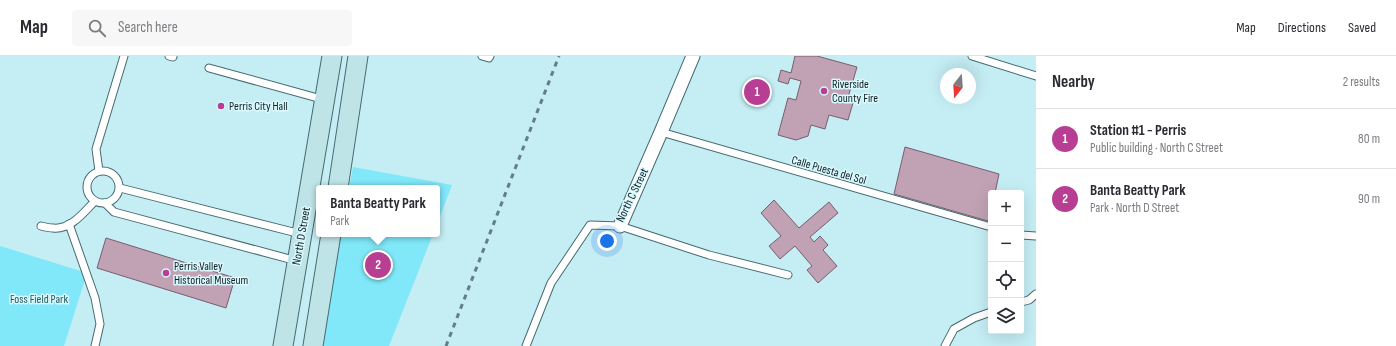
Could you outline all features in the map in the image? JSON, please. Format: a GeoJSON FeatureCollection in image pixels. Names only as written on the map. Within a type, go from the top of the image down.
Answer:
{"type":"FeatureCollection","features":[{"type":"Feature","properties":{"kind":"main road","name":"North D Street"},"geometry":{"type":"LineString","coordinates":[[283,346],[332,56]]}},
{"type":"Feature","properties":{"kind":"main road"},"geometry":{"type":"LineString","coordinates":[[338,185],[358,56]]}},
{"type":"Feature","properties":{"kind":"main road"},"geometry":{"type":"LineString","coordinates":[[302,234],[328,254]]}},
{"type":"Feature","properties":{"kind":"main road"},"geometry":{"type":"LineString","coordinates":[[313,346],[331,237]]}},
{"type":"Feature","properties":{"kind":"main road"},"geometry":{"type":"LineString","coordinates":[[297,261],[328,254]]}},
{"type":"Feature","properties":{"kind":"street","name":"North C Street"},"geometry":{"type":"LineString","coordinates":[[620,226],[692,56]]}},
{"type":"Feature","properties":{"kind":"lane"},"geometry":{"type":"LineString","coordinates":[[99,171],[96,150],[124,56]]}},
{"type":"Feature","properties":{"kind":"lane"},"geometry":{"type":"LineString","coordinates":[[482,56],[489,58],[490,56]]}},
{"type":"Feature","properties":{"kind":"lane"},"geometry":{"type":"LineString","coordinates":[[972,56],[1036,76]]}},
{"type":"Feature","properties":{"kind":"lane"},"geometry":{"type":"LineString","coordinates":[[209,68],[325,100]]}},
{"type":"Feature","properties":{"kind":"lane","name":"Calle Puesta del Sol"},"geometry":{"type":"LineString","coordinates":[[661,132],[988,226]]}},
{"type":"Feature","properties":{"kind":"lane"},"geometry":{"type":"LineString","coordinates":[[105,203],[115,198],[120,188],[118,178],[114,174],[110,171],[99,171],[90,176],[88,182],[88,192],[95,201],[105,203],[114,212],[297,261]]}},
{"type":"Feature","properties":{"kind":"lane"},"geometry":{"type":"LineString","coordinates":[[120,188],[302,234]]}},
{"type":"Feature","properties":{"kind":"lane"},"geometry":{"type":"LineString","coordinates":[[41,226],[55,229],[69,224],[80,217],[95,201]]}},
{"type":"Feature","properties":{"kind":"lane"},"geometry":{"type":"LineString","coordinates":[[69,224],[95,298],[100,324],[95,346]]}},
{"type":"Feature","properties":{"kind":"lane","name":"North C Street"},"geometry":{"type":"LineString","coordinates":[[526,346],[551,282],[590,225],[620,226]]}},
{"type":"Feature","properties":{"kind":"lane"},"geometry":{"type":"LineString","coordinates":[[620,226],[709,255],[788,276]]}},
{"type":"Feature","properties":{"kind":"lane"},"geometry":{"type":"LineString","coordinates":[[1024,234],[1036,236]]}},
{"type":"Feature","properties":{"kind":"lane"},"geometry":{"type":"LineString","coordinates":[[1024,301],[1029,300],[1036,294]]}},
{"type":"Feature","properties":{"kind":"lane"},"geometry":{"type":"LineString","coordinates":[[945,346],[954,329],[974,318],[988,313]]}},
{"type":"Feature","properties":{"kind":"green space"},"geometry":{"type":"Polygon","coordinates":[[[353,167],[452,185],[440,216],[440,185],[350,185],[353,167]]]}},
{"type":"Feature","properties":{"kind":"green space"},"geometry":{"type":"Polygon","coordinates":[[[340,237],[432,237],[389,346],[322,346],[340,237]]]}},
{"type":"Feature","properties":{"kind":"green space","name":"Foss Field Park"},"geometry":{"type":"Polygon","coordinates":[[[0,246],[87,273],[64,346],[0,346],[0,246]]]}},
{"type":"Feature","properties":{"kind":"building","name":"Riverside County Fire"},"geometry":{"type":"Polygon","coordinates":[[[795,56],[817,56],[857,67],[847,101],[853,103],[848,120],[829,115],[825,129],[811,125],[808,136],[796,140],[778,135],[788,98],[796,100],[801,81],[790,78],[788,84],[778,81],[781,70],[791,73],[795,56]]]}},
{"type":"Feature","properties":{"kind":"building"},"geometry":{"type":"Polygon","coordinates":[[[905,147],[999,174],[996,190],[988,190],[988,221],[894,194],[905,147]]]}},
{"type":"Feature","properties":{"kind":"building"},"geometry":{"type":"Polygon","coordinates":[[[774,200],[799,228],[829,202],[838,213],[810,237],[814,242],[820,236],[828,245],[823,250],[837,266],[818,283],[807,270],[812,266],[795,246],[780,259],[769,246],[781,236],[761,213],[774,200]]]}},
{"type":"Feature","properties":{"kind":"building","name":"Perris Valley Historical Museum"},"geometry":{"type":"Polygon","coordinates":[[[106,238],[235,278],[226,308],[97,268],[106,238]]]}},
{"type":"Feature","properties":{"kind":"railway"},"geometry":{"type":"LineString","coordinates":[[446,346],[559,56]]}},
{"type":"Feature","properties":{"kind":"place","name":"Riverside County Fire"},"geometry":{"type":"Point","coordinates":[824,91]}},
{"type":"Feature","properties":{"kind":"place","name":"Station #1 - Perris"},"geometry":{"type":"Point","coordinates":[757,92]}},
{"type":"Feature","properties":{"kind":"place","name":"Perris City Hall"},"geometry":{"type":"Point","coordinates":[221,106]}},
{"type":"Feature","properties":{"kind":"place","name":"Banta Beatty Park"},"geometry":{"type":"Point","coordinates":[378,265]}},
{"type":"Feature","properties":{"kind":"place","name":"Perris Valley Historical Museum"},"geometry":{"type":"Point","coordinates":[166,273]}}]}
